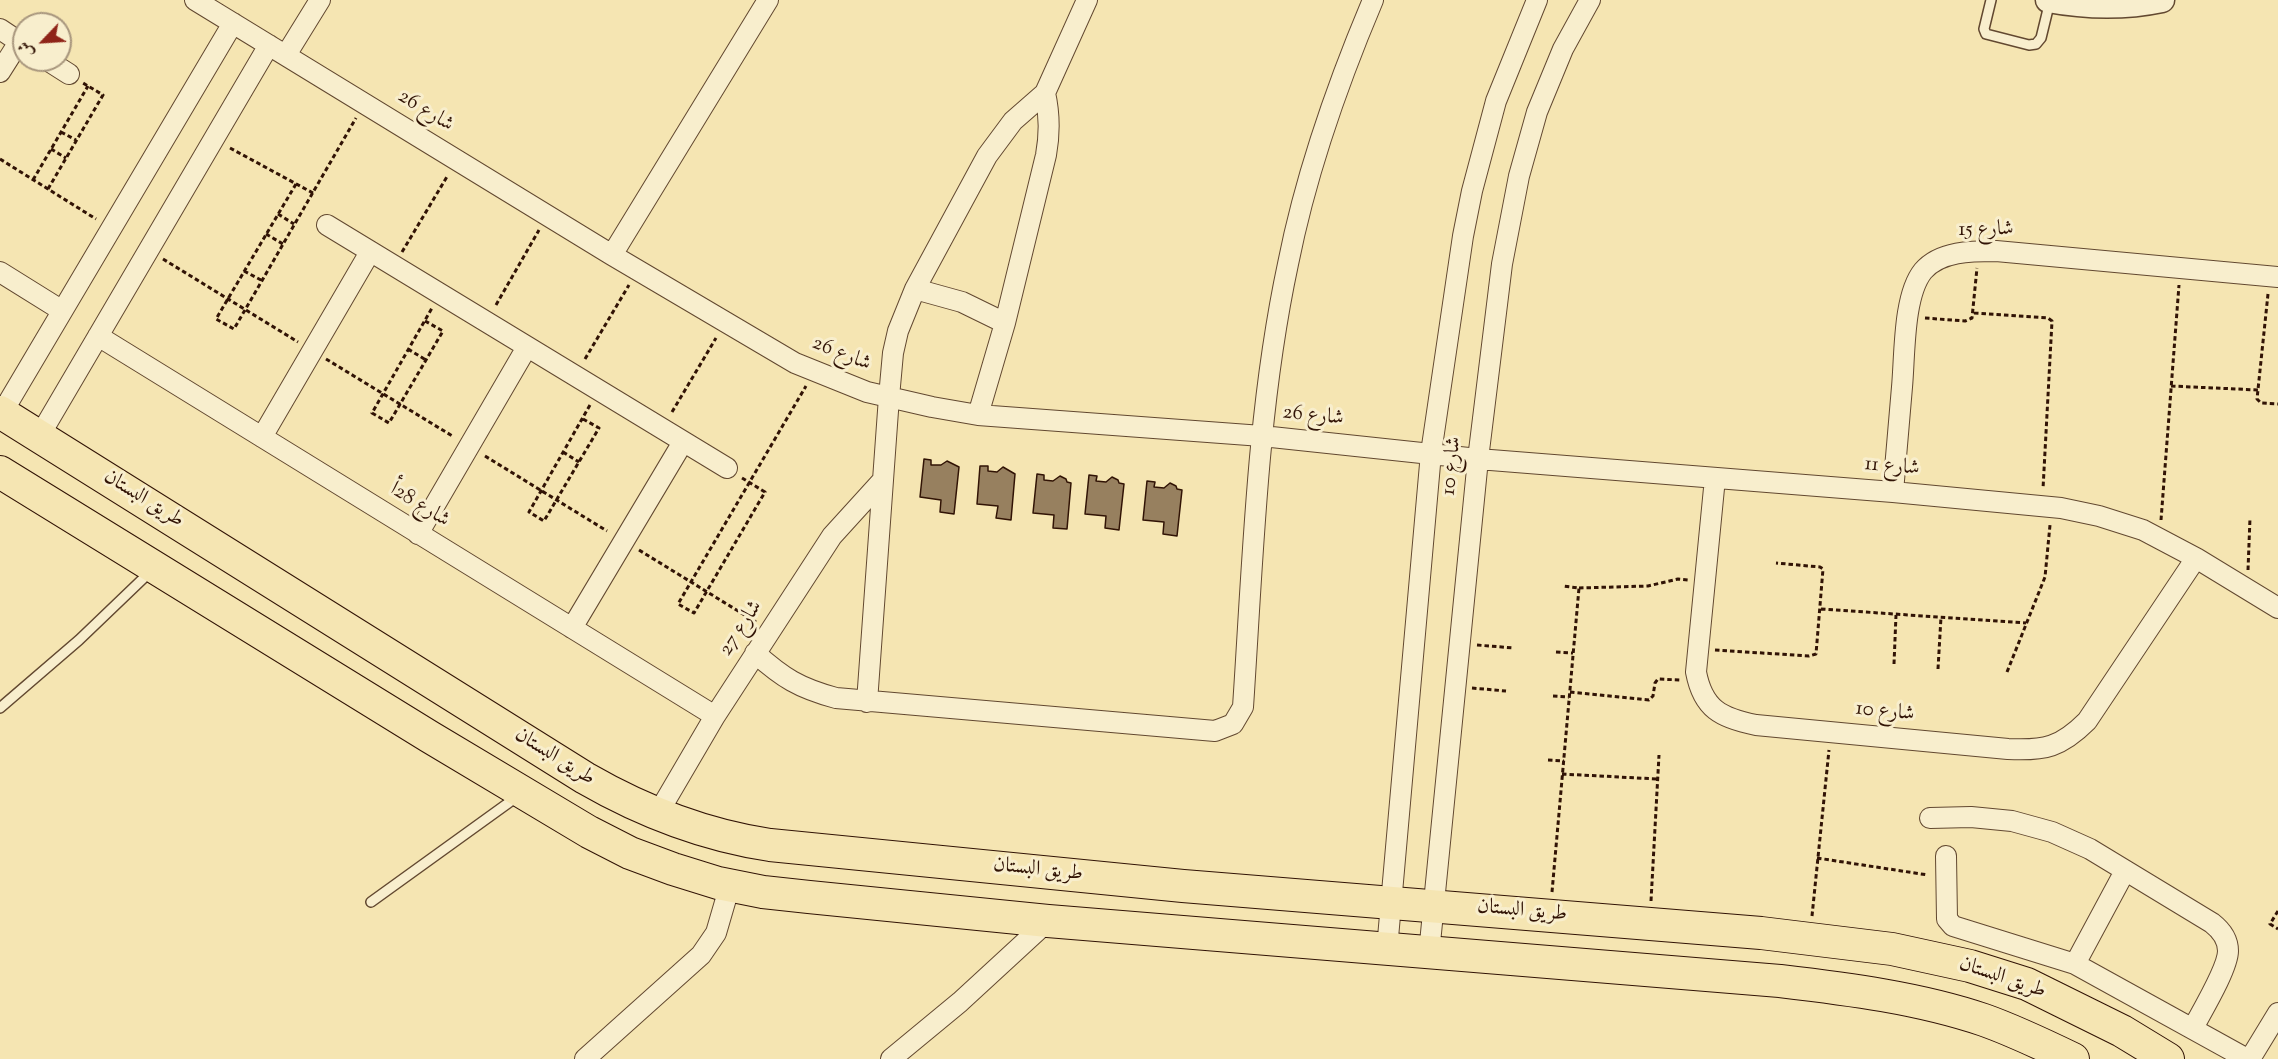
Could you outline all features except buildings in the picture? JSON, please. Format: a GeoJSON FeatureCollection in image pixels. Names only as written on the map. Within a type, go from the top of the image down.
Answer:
{"type":"FeatureCollection","features":[{"type":"Feature","properties":{"kind":"main road","name":"طريق البستان"},"geometry":{"type":"LineString","coordinates":[[1,412],[585,778],[657,815],[711,834],[770,845],[1183,886],[1434,905],[1810,939],[1936,957],[2027,984],[2122,1031],[2168,1059]]}},
{"type":"Feature","properties":{"kind":"main road"},"geometry":{"type":"LineString","coordinates":[[0,472],[589,832],[630,853],[673,869],[763,892],[809,897],[1048,921],[1832,987],[1940,1008],[1982,1019],[2073,1059]]}},
{"type":"Feature","properties":{"kind":"street","name":"شارع 26"},"geometry":{"type":"LineString","coordinates":[[195,0],[725,322],[815,372],[867,392],[978,415],[1262,436],[1478,459]]}},
{"type":"Feature","properties":{"kind":"street"},"geometry":{"type":"LineString","coordinates":[[286,55],[320,0]]}},
{"type":"Feature","properties":{"kind":"street"},"geometry":{"type":"LineString","coordinates":[[612,255],[768,0]]}},
{"type":"Feature","properties":{"kind":"street"},"geometry":{"type":"LineString","coordinates":[[867,702],[882,481],[893,353],[898,331],[915,289],[987,156],[1013,121],[1045,93],[1087,0]]}},
{"type":"Feature","properties":{"kind":"street"},"geometry":{"type":"LineString","coordinates":[[755,653],[778,674],[806,689],[836,698],[1215,730],[1233,724],[1243,707],[1262,436],[1280,305],[1305,192],[1350,54],[1373,0]]}},
{"type":"Feature","properties":{"kind":"street","name":"شارع 10"},"geometry":{"type":"LineString","coordinates":[[1387,949],[1431,453],[1461,248],[1472,190],[1496,101],[1537,0]]}},
{"type":"Feature","properties":{"kind":"street","name":"شارع 10"},"geometry":{"type":"LineString","coordinates":[[1429,953],[1478,459],[1502,264],[1519,176],[1537,112],[1549,80],[1590,0]]}},
{"type":"Feature","properties":{"kind":"street"},"geometry":{"type":"LineString","coordinates":[[2049,0],[2108,6],[2162,0]]}},
{"type":"Feature","properties":{"kind":"street"},"geometry":{"type":"LineString","coordinates":[[1,412],[233,23]]}},
{"type":"Feature","properties":{"kind":"street"},"geometry":{"type":"LineString","coordinates":[[40,435],[269,45]]}},
{"type":"Feature","properties":{"kind":"street"},"geometry":{"type":"LineString","coordinates":[[0,72],[12,55]]}},
{"type":"Feature","properties":{"kind":"street"},"geometry":{"type":"LineString","coordinates":[[978,415],[1005,323],[1050,134],[1050,114],[1045,93]]}},
{"type":"Feature","properties":{"kind":"street"},"geometry":{"type":"LineString","coordinates":[[327,225],[727,468]]}},
{"type":"Feature","properties":{"kind":"street","name":"شارع 15"},"geometry":{"type":"LineString","coordinates":[[1893,492],[1908,317],[1913,292],[1924,270],[1933,262],[1945,257],[1978,251],[2274,277]]}},
{"type":"Feature","properties":{"kind":"street"},"geometry":{"type":"LineString","coordinates":[[262,437],[370,252]]}},
{"type":"Feature","properties":{"kind":"street"},"geometry":{"type":"LineString","coordinates":[[0,272],[62,310]]}},
{"type":"Feature","properties":{"kind":"street"},"geometry":{"type":"LineString","coordinates":[[915,289],[962,302],[1005,323]]}},
{"type":"Feature","properties":{"kind":"street","name":"شارع 28أ"},"geometry":{"type":"LineString","coordinates":[[98,336],[715,716]]}},
{"type":"Feature","properties":{"kind":"street"},"geometry":{"type":"LineString","coordinates":[[418,534],[527,347]]}},
{"type":"Feature","properties":{"kind":"street"},"geometry":{"type":"LineString","coordinates":[[572,628],[683,442]]}},
{"type":"Feature","properties":{"kind":"street","name":"شارع 11"},"geometry":{"type":"LineString","coordinates":[[1478,459],[1893,492],[2047,507],[2099,516],[2143,530],[2159,538],[2278,608]]}},
{"type":"Feature","properties":{"kind":"street"},"geometry":{"type":"LineString","coordinates":[[1698,682],[1696,672],[1715,478]]}},
{"type":"Feature","properties":{"kind":"street","name":"شارع 27"},"geometry":{"type":"LineString","coordinates":[[657,815],[715,716],[832,536],[882,481]]}},
{"type":"Feature","properties":{"kind":"street","name":"شارع 10"},"geometry":{"type":"LineString","coordinates":[[1698,682],[1708,703],[1726,717],[1756,725],[2029,750],[2047,748],[2063,742],[2087,721],[2196,558]]}},
{"type":"Feature","properties":{"kind":"street"},"geometry":{"type":"LineString","coordinates":[[1930,818],[1971,817],[2012,822],[2052,832],[2090,849],[2212,923],[2225,937],[2228,951],[2225,965],[2193,1028]]}},
{"type":"Feature","properties":{"kind":"street"},"geometry":{"type":"LineString","coordinates":[[1946,856],[1947,919],[1953,927],[2075,964],[2249,1059],[2278,1013]]}},
{"type":"Feature","properties":{"kind":"street"},"geometry":{"type":"LineString","coordinates":[[2075,964],[2125,871]]}},
{"type":"Feature","properties":{"kind":"street"},"geometry":{"type":"LineString","coordinates":[[585,1059],[701,955],[716,933],[730,885]]}},
{"type":"Feature","properties":{"kind":"street"},"geometry":{"type":"LineString","coordinates":[[891,1059],[960,1002],[1048,921]]}},
{"type":"Feature","properties":{"kind":"lane"},"geometry":{"type":"LineString","coordinates":[[1991,0],[1984,29],[1986,34],[2029,45],[2036,44],[2041,38],[2049,0]]}},
{"type":"Feature","properties":{"kind":"lane"},"geometry":{"type":"LineString","coordinates":[[0,708],[79,640],[154,567]]}},
{"type":"Feature","properties":{"kind":"lane"},"geometry":{"type":"LineString","coordinates":[[371,902],[522,792]]}},
{"type":"Feature","properties":{"kind":"path"},"geometry":{"type":"LineString","coordinates":[[33,180],[88,86]]}},
{"type":"Feature","properties":{"kind":"path"},"geometry":{"type":"LineString","coordinates":[[48,189],[103,95]]}},
{"type":"Feature","properties":{"kind":"path"},"geometry":{"type":"LineString","coordinates":[[296,184],[216,319],[234,329],[364,103]]}},
{"type":"Feature","properties":{"kind":"path"},"geometry":{"type":"LineString","coordinates":[[62,132],[76,140]]}},
{"type":"Feature","properties":{"kind":"path"},"geometry":{"type":"LineString","coordinates":[[214,139],[313,193]]}},
{"type":"Feature","properties":{"kind":"path"},"geometry":{"type":"LineString","coordinates":[[51,150],[66,158]]}},
{"type":"Feature","properties":{"kind":"path"},"geometry":{"type":"LineString","coordinates":[[0,159],[111,228]]}},
{"type":"Feature","properties":{"kind":"path"},"geometry":{"type":"LineString","coordinates":[[394,266],[457,160]]}},
{"type":"Feature","properties":{"kind":"path"},"geometry":{"type":"LineString","coordinates":[[278,214],[295,224]]}},
{"type":"Feature","properties":{"kind":"path"},"geometry":{"type":"LineString","coordinates":[[486,322],[548,216]]}},
{"type":"Feature","properties":{"kind":"path"},"geometry":{"type":"LineString","coordinates":[[266,234],[283,244]]}},
{"type":"Feature","properties":{"kind":"path"},"geometry":{"type":"LineString","coordinates":[[1908,317],[1968,321],[1972,318],[1978,251]]}},
{"type":"Feature","properties":{"kind":"path"},"geometry":{"type":"LineString","coordinates":[[2159,538],[2180,268]]}},
{"type":"Feature","properties":{"kind":"path"},"geometry":{"type":"LineString","coordinates":[[575,376],[637,270]]}},
{"type":"Feature","properties":{"kind":"path"},"geometry":{"type":"LineString","coordinates":[[244,271],[262,280]]}},
{"type":"Feature","properties":{"kind":"path"},"geometry":{"type":"LineString","coordinates":[[2274,277],[2257,399],[2260,402],[2278,404]]}},
{"type":"Feature","properties":{"kind":"path"},"geometry":{"type":"LineString","coordinates":[[425,321],[443,332],[389,423],[372,413],[440,294]]}},
{"type":"Feature","properties":{"kind":"path"},"geometry":{"type":"LineString","coordinates":[[1974,313],[2048,318],[2052,321],[2045,577],[2007,672]]}},
{"type":"Feature","properties":{"kind":"path"},"geometry":{"type":"LineString","coordinates":[[662,429],[725,322]]}},
{"type":"Feature","properties":{"kind":"path"},"geometry":{"type":"LineString","coordinates":[[408,350],[426,360]]}},
{"type":"Feature","properties":{"kind":"path"},"geometry":{"type":"LineString","coordinates":[[727,468],[750,483],[765,492],[694,613],[678,604],[750,483],[815,372]]}},
{"type":"Feature","properties":{"kind":"path"},"geometry":{"type":"LineString","coordinates":[[2171,386],[2258,390]]}},
{"type":"Feature","properties":{"kind":"path"},"geometry":{"type":"LineString","coordinates":[[583,419],[599,428],[544,521],[529,512],[598,391]]}},
{"type":"Feature","properties":{"kind":"path"},"geometry":{"type":"LineString","coordinates":[[563,452],[579,462]]}},
{"type":"Feature","properties":{"kind":"path"},"geometry":{"type":"LineString","coordinates":[[2247,590],[2250,518]]}},
{"type":"Feature","properties":{"kind":"path"},"geometry":{"type":"LineString","coordinates":[[1698,649],[1812,656],[1816,654],[1821,609],[1822,568],[1776,563]]}},
{"type":"Feature","properties":{"kind":"path"},"geometry":{"type":"LineString","coordinates":[[1563,586],[1579,588],[1648,586],[1678,579],[1705,584]]}},
{"type":"Feature","properties":{"kind":"path"},"geometry":{"type":"LineString","coordinates":[[1550,915],[1579,588]]}},
{"type":"Feature","properties":{"kind":"path"},"geometry":{"type":"LineString","coordinates":[[1821,609],[2026,623]]}},
{"type":"Feature","properties":{"kind":"path"},"geometry":{"type":"LineString","coordinates":[[1894,664],[1896,614]]}},
{"type":"Feature","properties":{"kind":"path"},"geometry":{"type":"LineString","coordinates":[[1938,669],[1941,617]]}},
{"type":"Feature","properties":{"kind":"path"},"geometry":{"type":"LineString","coordinates":[[1460,644],[1513,648]]}},
{"type":"Feature","properties":{"kind":"path"},"geometry":{"type":"LineString","coordinates":[[1557,652],[1573,653]]}},
{"type":"Feature","properties":{"kind":"path"},"geometry":{"type":"LineString","coordinates":[[1552,696],[1649,700],[1653,696],[1658,679],[1698,682]]}},
{"type":"Feature","properties":{"kind":"path"},"geometry":{"type":"LineString","coordinates":[[1455,687],[1506,691]]}},
{"type":"Feature","properties":{"kind":"path"},"geometry":{"type":"LineString","coordinates":[[1810,939],[1831,732]]}},
{"type":"Feature","properties":{"kind":"path"},"geometry":{"type":"LineString","coordinates":[[1650,924],[1659,755]]}},
{"type":"Feature","properties":{"kind":"path"},"geometry":{"type":"LineString","coordinates":[[1548,760],[1564,760]]}},
{"type":"Feature","properties":{"kind":"path"},"geometry":{"type":"LineString","coordinates":[[1562,774],[1658,779]]}},
{"type":"Feature","properties":{"kind":"path"},"geometry":{"type":"LineString","coordinates":[[1817,858],[1946,877]]}},
{"type":"Feature","properties":{"kind":"path"},"geometry":{"type":"LineString","coordinates":[[2278,911],[2270,924],[2278,929]]}}]}
